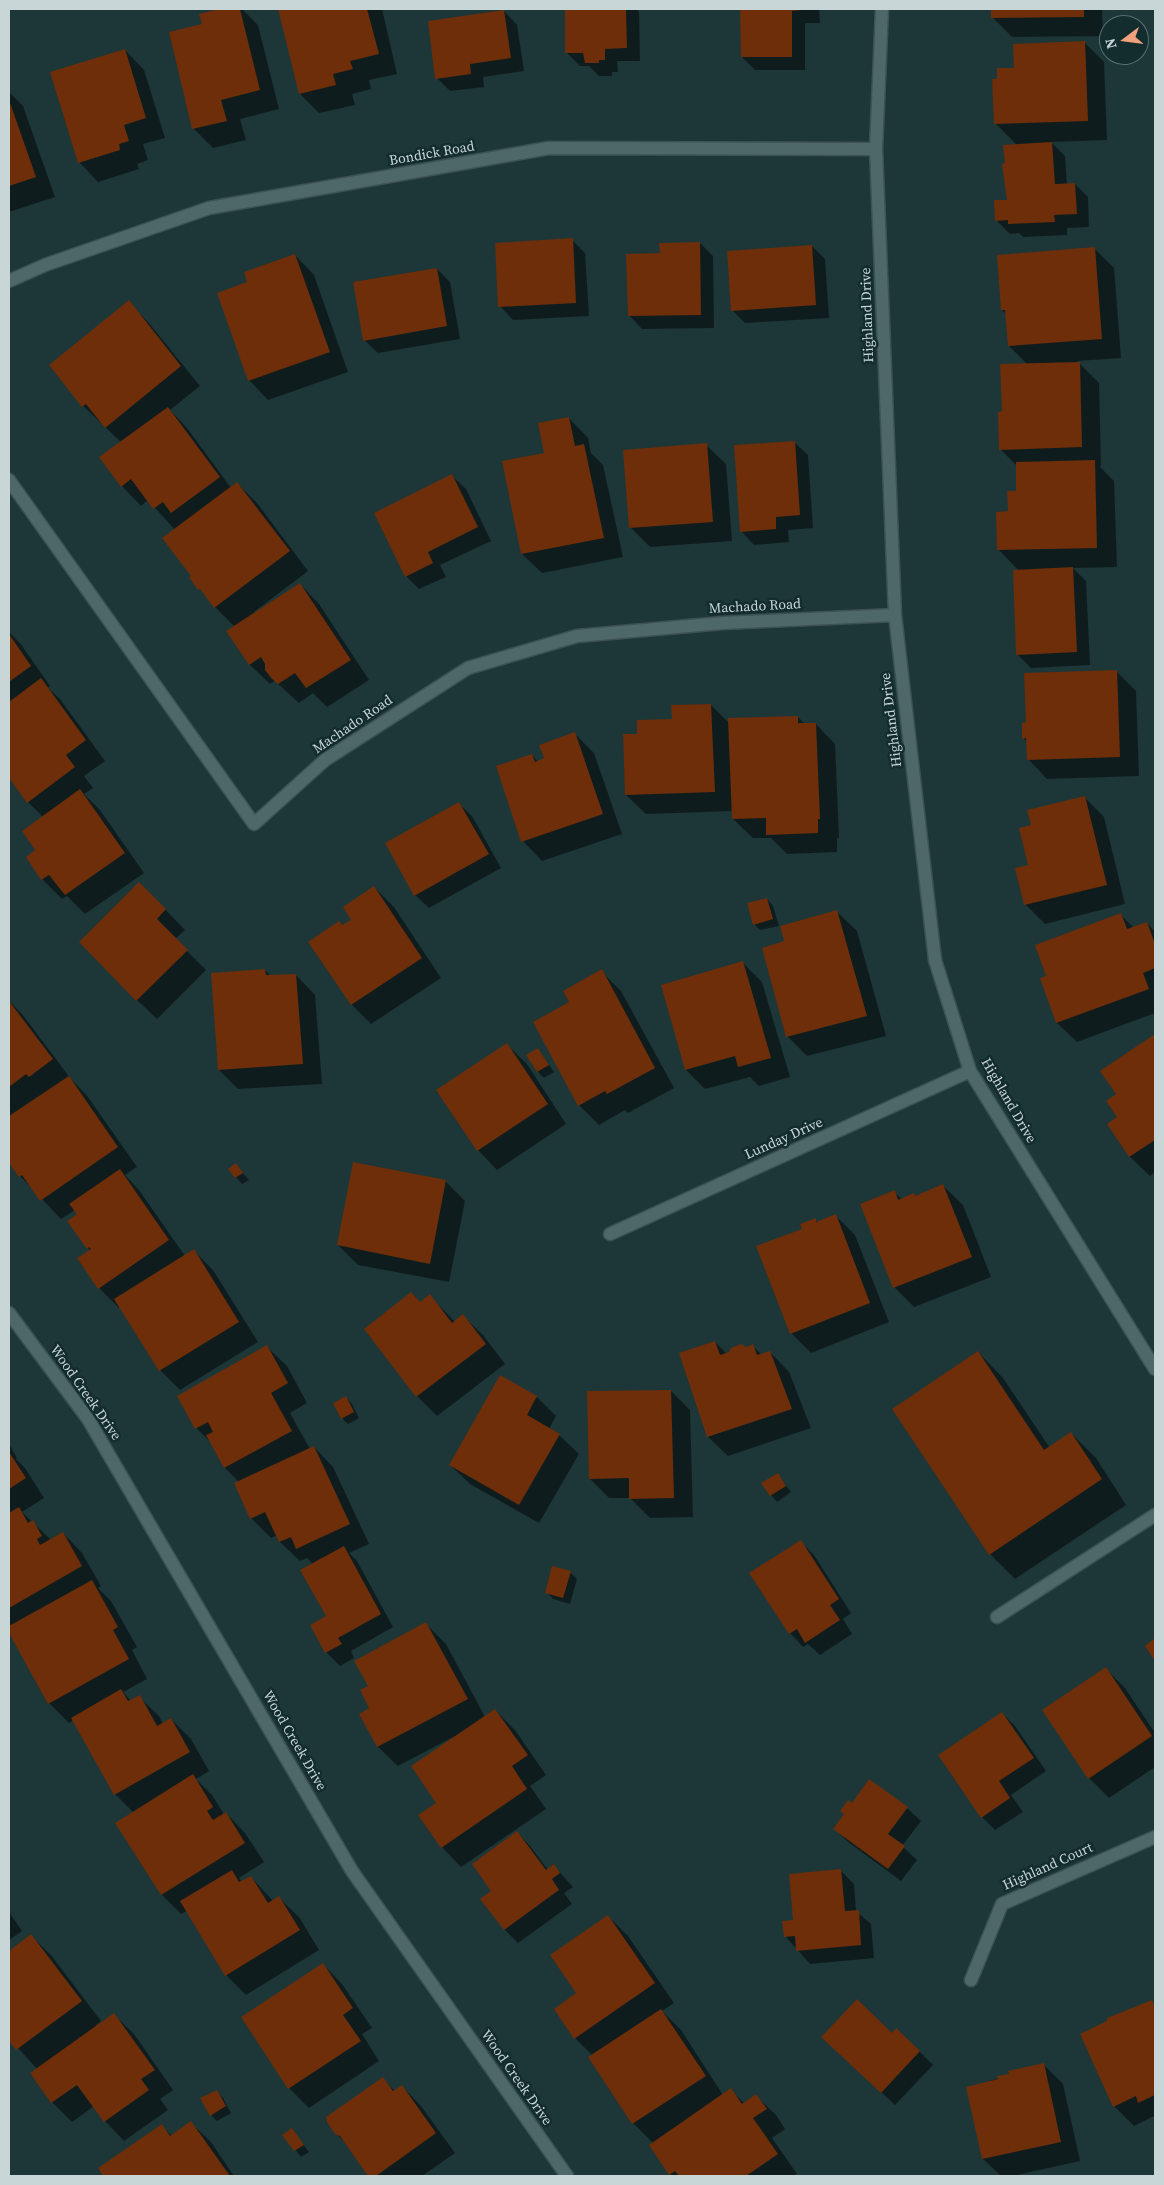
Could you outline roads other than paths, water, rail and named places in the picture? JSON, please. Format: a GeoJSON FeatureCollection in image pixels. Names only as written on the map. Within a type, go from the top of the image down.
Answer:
{"type":"FeatureCollection","features":[{"type":"Feature","properties":{"kind":"street","name":"Highland Drive"},"geometry":{"type":"LineString","coordinates":[[882,9],[876,149],[895,615],[935,960],[970,1071],[1155,1369]]}},
{"type":"Feature","properties":{"kind":"street","name":"Bondick Road"},"geometry":{"type":"LineString","coordinates":[[9,281],[45,266],[209,208],[549,148],[876,149]]}},
{"type":"Feature","properties":{"kind":"street","name":"Machado Road"},"geometry":{"type":"LineString","coordinates":[[9,480],[254,824],[325,760],[468,668],[577,636],[723,623],[895,615]]}},
{"type":"Feature","properties":{"kind":"street","name":"Lunday Drive"},"geometry":{"type":"LineString","coordinates":[[610,1234],[970,1071]]}},
{"type":"Feature","properties":{"kind":"street","name":"Wood Creek Drive"},"geometry":{"type":"LineString","coordinates":[[9,1313],[88,1419],[352,1871],[567,2176]]}},
{"type":"Feature","properties":{"kind":"street"},"geometry":{"type":"LineString","coordinates":[[997,1617],[1155,1514]]}},
{"type":"Feature","properties":{"kind":"street","name":"Highland Court"},"geometry":{"type":"LineString","coordinates":[[971,1980],[1002,1904],[1155,1837]]}}]}
